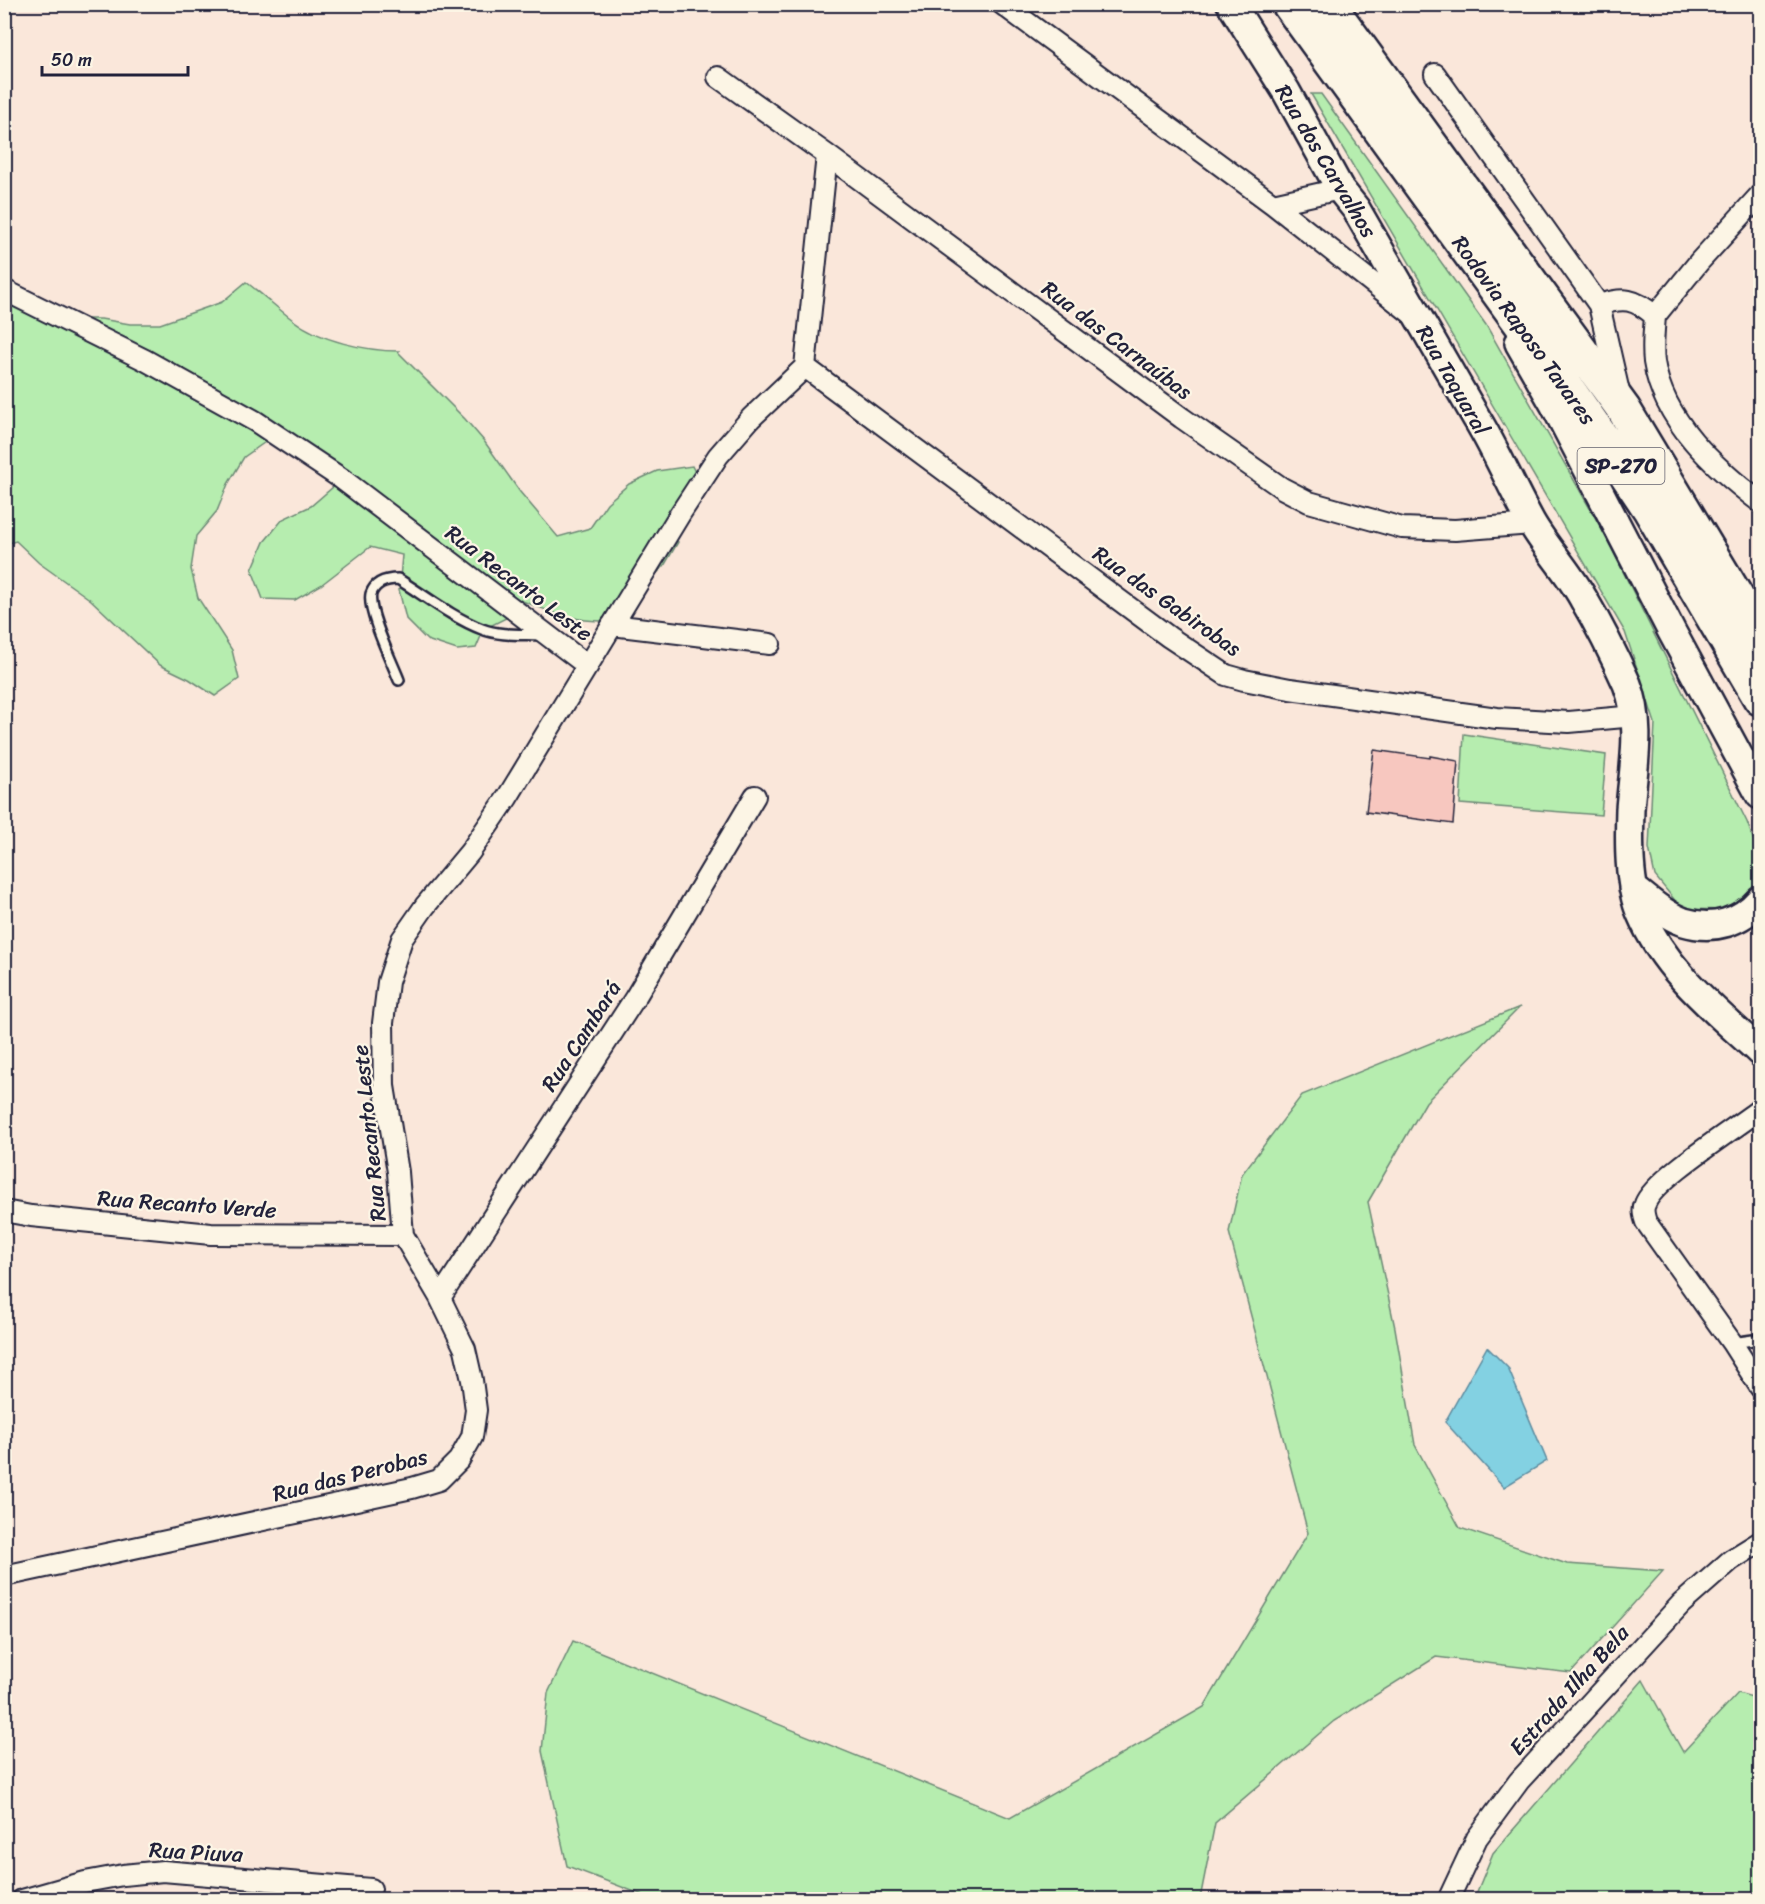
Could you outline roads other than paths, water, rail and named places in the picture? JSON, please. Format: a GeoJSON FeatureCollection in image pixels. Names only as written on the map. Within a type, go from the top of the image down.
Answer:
{"type":"FeatureCollection","features":[{"type":"Feature","properties":{"kind":"highway","name":"Rodovia Raposo Tavares"},"geometry":{"type":"LineString","coordinates":[[1289,4],[1543,354],[1649,507],[1761,698]]}},
{"type":"Feature","properties":{"kind":"highway","name":"Rodovia Raposo Tavares"},"geometry":{"type":"LineString","coordinates":[[1333,10],[1624,410],[1761,636]]}},
{"type":"Feature","properties":{"kind":"main road","name":"Rua dos Carvalhos"},"geometry":{"type":"LineString","coordinates":[[1231,4],[1286,92],[1340,189],[1356,209],[1419,319]]}},
{"type":"Feature","properties":{"kind":"main road"},"geometry":{"type":"LineString","coordinates":[[1464,246],[1554,404],[1650,590],[1761,795]]}},
{"type":"Feature","properties":{"kind":"main road","name":"Rua Taquaral"},"geometry":{"type":"LineString","coordinates":[[1419,319],[1479,421],[1532,524],[1583,597],[1628,687],[1635,716],[1635,769],[1630,819],[1633,888],[1640,913],[1658,947],[1686,981],[1761,1052]]}},
{"type":"Feature","properties":{"kind":"main road"},"geometry":{"type":"LineString","coordinates":[[1633,888],[1684,922],[1706,925],[1723,925],[1744,916],[1761,900]]}},
{"type":"Feature","properties":{"kind":"street","name":"Rua Taquaral"},"geometry":{"type":"LineString","coordinates":[[1002,4],[1273,204],[1419,319]]}},
{"type":"Feature","properties":{"kind":"street"},"geometry":{"type":"LineString","coordinates":[[1435,74],[1599,305],[1624,410]]}},
{"type":"Feature","properties":{"kind":"street","name":"Rua das Carnaúbas"},"geometry":{"type":"LineString","coordinates":[[718,77],[1182,418],[1282,488],[1309,502],[1402,528],[1455,530],[1532,524]]}},
{"type":"Feature","properties":{"kind":"street"},"geometry":{"type":"LineString","coordinates":[[588,666],[718,456],[752,418],[805,367],[827,155]]}},
{"type":"Feature","properties":{"kind":"street"},"geometry":{"type":"LineString","coordinates":[[1273,204],[1340,189]]}},
{"type":"Feature","properties":{"kind":"street"},"geometry":{"type":"LineString","coordinates":[[1761,195],[1699,262],[1655,316],[1653,342],[1654,363],[1663,390],[1678,420],[1733,481],[1761,502]]}},
{"type":"Feature","properties":{"kind":"street","name":"Rua Recanto Leste"},"geometry":{"type":"LineString","coordinates":[[4,290],[145,360],[255,421],[342,479],[588,666],[507,798],[470,852],[425,906],[402,939],[388,982],[383,1023],[384,1086],[398,1172],[403,1235]]}},
{"type":"Feature","properties":{"kind":"street"},"geometry":{"type":"LineString","coordinates":[[1599,305],[1617,299],[1629,300],[1641,304],[1655,316]]}},
{"type":"Feature","properties":{"kind":"street","name":"Rua das Gabirobas"},"geometry":{"type":"LineString","coordinates":[[805,367],[1169,637],[1226,675],[1290,689],[1497,718],[1569,722],[1635,716]]}},
{"type":"Feature","properties":{"kind":"street"},"geometry":{"type":"LineString","coordinates":[[612,625],[770,644]]}},
{"type":"Feature","properties":{"kind":"street","name":"Rua Cambará"},"geometry":{"type":"LineString","coordinates":[[441,1298],[635,998],[755,796]]}},
{"type":"Feature","properties":{"kind":"street"},"geometry":{"type":"LineString","coordinates":[[1761,1109],[1666,1180],[1650,1197],[1644,1209],[1646,1222],[1761,1387]]}},
{"type":"Feature","properties":{"kind":"street","name":"Rua Recanto Verde"},"geometry":{"type":"LineString","coordinates":[[4,1211],[32,1216],[211,1234],[403,1235]]}},
{"type":"Feature","properties":{"kind":"street","name":"Rua das Perobas"},"geometry":{"type":"LineString","coordinates":[[4,1576],[412,1488],[439,1480],[459,1460],[472,1437],[476,1410],[472,1380],[465,1349],[441,1298],[403,1235]]}},
{"type":"Feature","properties":{"kind":"street","name":"Estrada Ilha Bela"},"geometry":{"type":"LineString","coordinates":[[1448,1899],[1478,1838],[1519,1781],[1681,1604],[1731,1560],[1761,1542]]}},
{"type":"Feature","properties":{"kind":"street","name":"Rua Piuva"},"geometry":{"type":"LineString","coordinates":[[22,1899],[85,1882],[163,1871],[371,1889]]}},
{"type":"Feature","properties":{"kind":"lane"},"geometry":{"type":"LineString","coordinates":[[399,680],[372,611],[371,594],[378,584],[390,579],[398,579],[482,629],[501,633],[547,635]]}},
{"type":"Feature","properties":{"kind":"lane"},"geometry":{"type":"LineString","coordinates":[[1732,1343],[1761,1339]]}},
{"type":"Feature","properties":{"kind":"water"},"geometry":{"type":"Polygon","coordinates":[[[1487,1347],[1508,1368],[1547,1461],[1504,1487],[1445,1422],[1487,1347]]]}}]}
